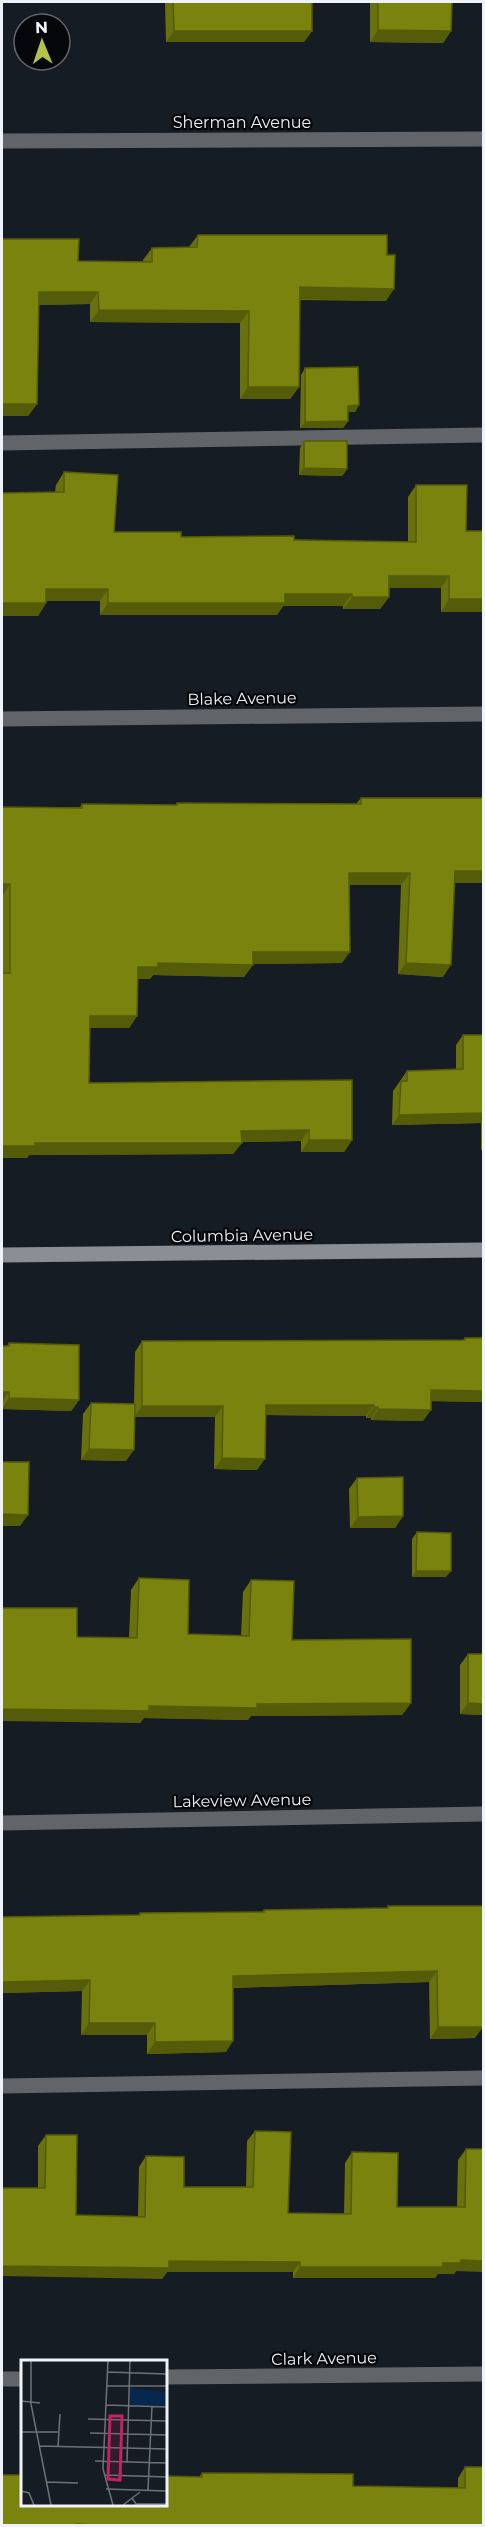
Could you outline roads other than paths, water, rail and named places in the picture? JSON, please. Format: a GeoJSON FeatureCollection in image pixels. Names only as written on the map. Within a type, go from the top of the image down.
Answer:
{"type":"FeatureCollection","features":[{"type":"Feature","properties":{"kind":"street","name":"Sherman Avenue"},"geometry":{"type":"LineString","coordinates":[[2,141],[483,139]]}},
{"type":"Feature","properties":{"kind":"street"},"geometry":{"type":"LineString","coordinates":[[2,443],[483,435]]}},
{"type":"Feature","properties":{"kind":"street","name":"Blake Avenue"},"geometry":{"type":"LineString","coordinates":[[2,718],[483,714]]}},
{"type":"Feature","properties":{"kind":"street","name":"Columbia Avenue"},"geometry":{"type":"LineString","coordinates":[[2,1255],[483,1250]]}},
{"type":"Feature","properties":{"kind":"street","name":"Lakeview Avenue"},"geometry":{"type":"LineString","coordinates":[[2,1823],[483,1814]]}},
{"type":"Feature","properties":{"kind":"street"},"geometry":{"type":"LineString","coordinates":[[2,2086],[483,2078]]}},
{"type":"Feature","properties":{"kind":"street","name":"Clark Avenue"},"geometry":{"type":"LineString","coordinates":[[166,2377],[483,2374]]}},
{"type":"Feature","properties":{"kind":"street"},"geometry":{"type":"LineString","coordinates":[[2,2379],[21,2379]]}}]}
